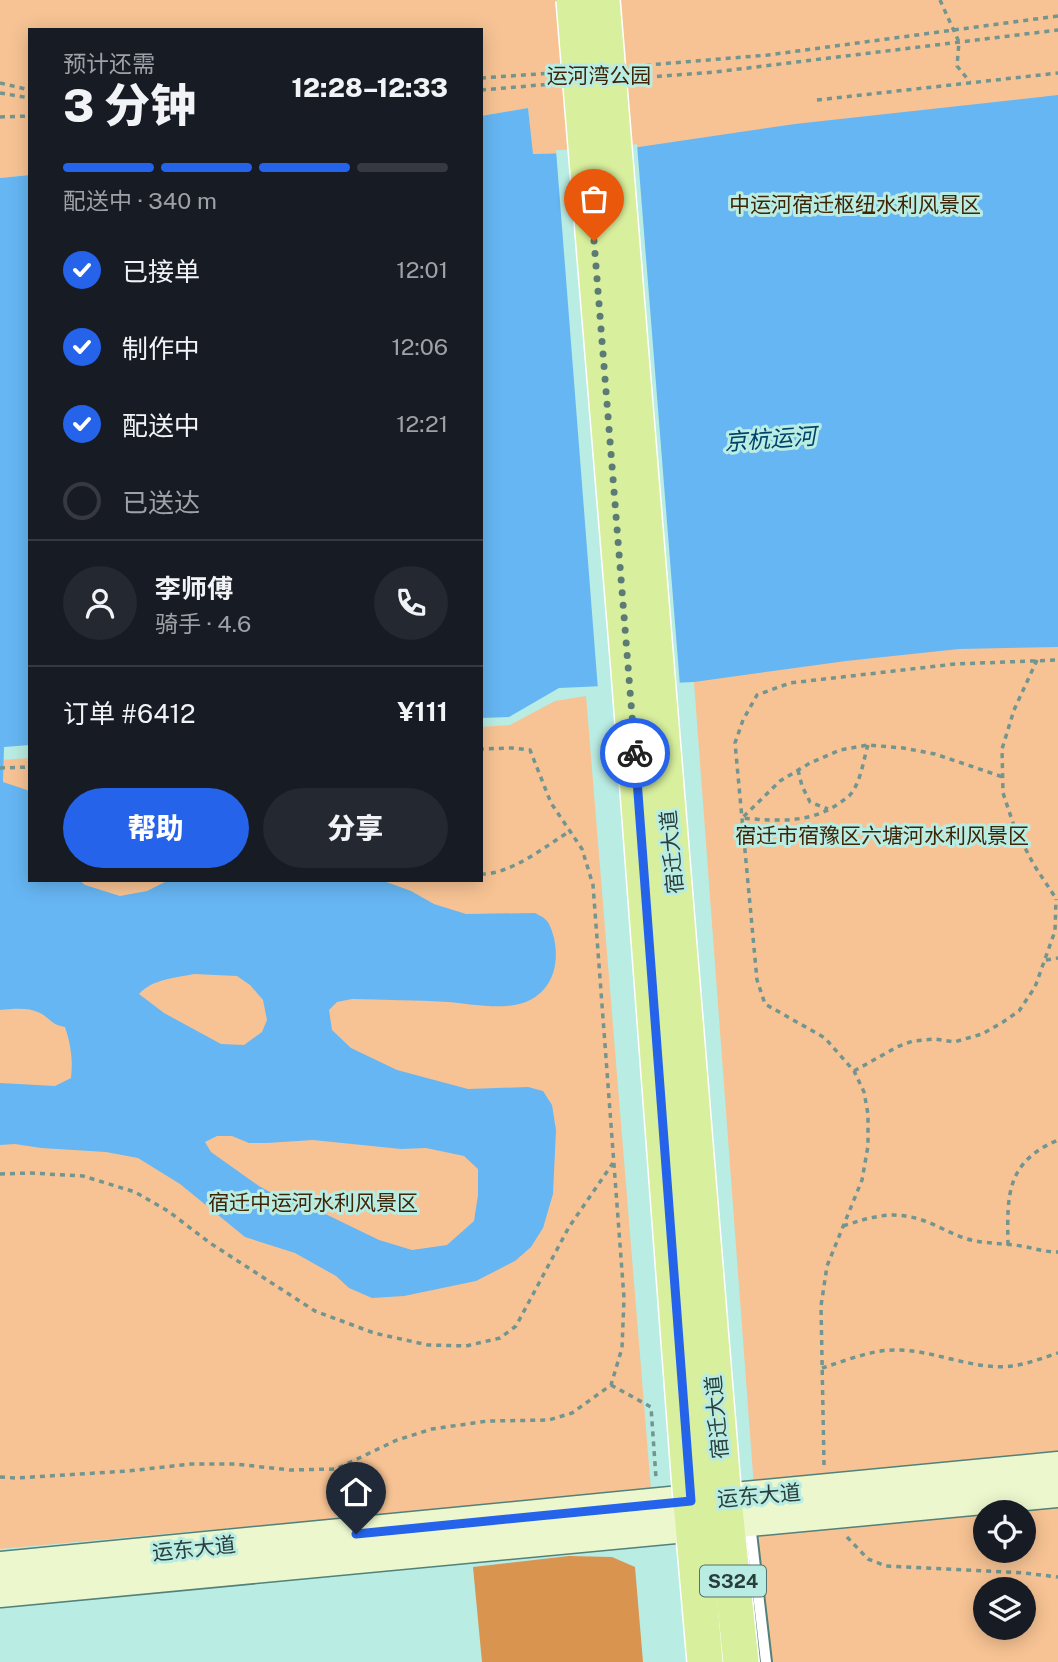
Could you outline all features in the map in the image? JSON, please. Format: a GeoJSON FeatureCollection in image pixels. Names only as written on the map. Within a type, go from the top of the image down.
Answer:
{"type":"FeatureCollection","features":[{"type":"Feature","properties":{"kind":"main road","name":"宿迁大道"},"geometry":{"type":"LineString","coordinates":[[574,0],[628,657],[707,1512],[741,1662]]}},
{"type":"Feature","properties":{"kind":"main road","name":"宿迁大道"},"geometry":{"type":"LineString","coordinates":[[602,0],[707,1512],[705,1662]]}},
{"type":"Feature","properties":{"kind":"main road","name":"运东大道"},"geometry":{"type":"LineString","coordinates":[[825,1502],[1058,1468]]}},
{"type":"Feature","properties":{"kind":"main road","name":"运东大道"},"geometry":{"type":"LineString","coordinates":[[0,1568],[825,1502],[1058,1492]]}},
{"type":"Feature","properties":{"kind":"main road","name":"运东大道"},"geometry":{"type":"LineString","coordinates":[[0,1591],[707,1512]]}},
{"type":"Feature","properties":{"kind":"lane"},"geometry":{"type":"LineString","coordinates":[[707,1512],[765,1662]]}},
{"type":"Feature","properties":{"kind":"path"},"geometry":{"type":"LineString","coordinates":[[940,0],[959,41],[957,66],[970,82]]}},
{"type":"Feature","properties":{"kind":"path"},"geometry":{"type":"LineString","coordinates":[[631,66],[768,55],[1058,16]]}},
{"type":"Feature","properties":{"kind":"path"},"geometry":{"type":"LineString","coordinates":[[632,78],[715,72],[1058,30]]}},
{"type":"Feature","properties":{"kind":"path"},"geometry":{"type":"LineString","coordinates":[[483,78],[563,72]]}},
{"type":"Feature","properties":{"kind":"path"},"geometry":{"type":"LineString","coordinates":[[817,100],[1058,73]]}},
{"type":"Feature","properties":{"kind":"path"},"geometry":{"type":"LineString","coordinates":[[0,83],[28,90]]}},
{"type":"Feature","properties":{"kind":"path"},"geometry":{"type":"LineString","coordinates":[[483,90],[564,83]]}},
{"type":"Feature","properties":{"kind":"path"},"geometry":{"type":"LineString","coordinates":[[0,93],[28,98]]}},
{"type":"Feature","properties":{"kind":"path"},"geometry":{"type":"LineString","coordinates":[[0,117],[28,116]]}},
{"type":"Feature","properties":{"kind":"path"},"geometry":{"type":"LineString","coordinates":[[854,1071],[913,1041],[935,1039],[954,1042],[982,1034],[1019,1010],[1035,986],[1055,931],[1057,900],[1015,830],[1003,793],[1002,749],[1014,710],[1037,660]]}},
{"type":"Feature","properties":{"kind":"path"},"geometry":{"type":"LineString","coordinates":[[1058,660],[955,664],[790,683],[757,695],[743,720],[735,743],[757,980],[765,1004],[825,1038],[854,1071],[864,1092],[868,1114],[868,1146],[862,1180],[827,1266],[821,1306],[825,1502],[868,1559],[886,1566],[1058,1577]]}},
{"type":"Feature","properties":{"kind":"path"},"geometry":{"type":"LineString","coordinates":[[742,818],[780,781],[810,763],[840,750],[868,745],[935,754],[1003,777]]}},
{"type":"Feature","properties":{"kind":"path"},"geometry":{"type":"LineString","coordinates":[[742,818],[777,821],[804,819],[830,810],[849,796],[859,779],[868,745]]}},
{"type":"Feature","properties":{"kind":"path"},"geometry":{"type":"LineString","coordinates":[[0,1477],[114,1472],[191,1464],[235,1464],[290,1470],[336,1469],[397,1440],[432,1429],[488,1421],[550,1420],[572,1413],[611,1385],[622,1348],[624,1298],[593,885],[582,849],[551,803],[530,750],[483,749]]}},
{"type":"Feature","properties":{"kind":"path"},"geometry":{"type":"LineString","coordinates":[[0,768],[28,767]]}},
{"type":"Feature","properties":{"kind":"path"},"geometry":{"type":"LineString","coordinates":[[798,770],[810,802],[830,810]]}},
{"type":"Feature","properties":{"kind":"path"},"geometry":{"type":"LineString","coordinates":[[483,874],[514,866],[570,831]]}},
{"type":"Feature","properties":{"kind":"path"},"geometry":{"type":"LineString","coordinates":[[1045,961],[1058,958]]}},
{"type":"Feature","properties":{"kind":"path"},"geometry":{"type":"LineString","coordinates":[[1008,1245],[1009,1199],[1014,1178],[1026,1159],[1040,1148],[1058,1140]]}},
{"type":"Feature","properties":{"kind":"path"},"geometry":{"type":"LineString","coordinates":[[0,1174],[83,1176],[135,1192],[168,1211],[315,1311],[374,1333],[428,1345],[466,1346],[500,1338],[516,1326],[569,1227],[613,1162]]}},
{"type":"Feature","properties":{"kind":"path"},"geometry":{"type":"LineString","coordinates":[[843,1226],[869,1217],[893,1214],[922,1220],[969,1239],[1058,1252]]}},
{"type":"Feature","properties":{"kind":"path"},"geometry":{"type":"LineString","coordinates":[[822,1368],[861,1356],[894,1350],[974,1364],[1011,1366],[1058,1353]]}},
{"type":"Feature","properties":{"kind":"path"},"geometry":{"type":"LineString","coordinates":[[611,1385],[651,1406],[707,1512]]}},
{"type":"Feature","properties":{"kind":"green space"},"geometry":{"type":"Polygon","coordinates":[[[0,0],[1058,0],[1058,1662],[767,1662],[694,682],[647,147],[605,152],[532,154],[528,108],[483,116],[483,28],[28,28],[28,175],[0,178],[0,0]]]}},
{"type":"Feature","properties":{"kind":"green space","name":"宿迁中运河水利风景区"},"geometry":{"type":"Polygon","coordinates":[[[586,696],[651,1490],[0,1549],[0,760],[28,758],[28,882],[483,882],[483,727],[510,725],[555,701],[586,696]]]}},
{"type":"Feature","properties":{"kind":"shaded area"},"geometry":{"type":"Polygon","coordinates":[[[569,1556],[612,1557],[635,1567],[643,1662],[482,1662],[473,1567],[569,1556]]]}},
{"type":"Feature","properties":{"kind":"water","name":"中运河宿迁枢纽水利风景区"},"geometry":{"type":"Polygon","coordinates":[[[1058,95],[1058,647],[959,649],[694,682],[559,688],[509,717],[483,718],[483,116],[528,108],[533,154],[605,152],[795,124],[1058,95]]]}},
{"type":"Feature","properties":{"kind":"water"},"geometry":{"type":"Polygon","coordinates":[[[28,175],[28,745],[4,747],[3,782],[28,790],[28,882],[81,882],[120,896],[147,891],[165,882],[386,882],[411,891],[434,904],[466,914],[535,913],[545,919],[550,925],[556,948],[552,977],[541,992],[523,1003],[495,1006],[436,1001],[352,999],[337,1002],[329,1010],[332,1030],[351,1048],[397,1070],[468,1089],[528,1087],[543,1091],[552,1105],[556,1130],[553,1194],[543,1228],[531,1247],[515,1261],[476,1281],[404,1296],[372,1298],[349,1288],[336,1276],[295,1253],[245,1237],[180,1184],[138,1158],[106,1152],[0,1145],[0,1083],[55,1086],[71,1078],[72,1065],[65,1027],[53,1023],[35,1011],[0,1010],[0,178],[28,175]],[[194,974],[172,978],[157,982],[139,994],[164,1013],[221,1044],[244,1045],[262,1032],[267,1020],[263,1000],[250,985],[237,976],[194,974]],[[217,1136],[205,1142],[211,1152],[259,1186],[379,1240],[412,1250],[447,1245],[474,1221],[478,1169],[464,1156],[426,1148],[401,1149],[313,1140],[249,1143],[232,1136],[217,1136]]]}},
{"type":"Feature","properties":{"kind":"pier"},"geometry":{"type":"Polygon","coordinates":[[[637,144],[680,686],[598,690],[556,150],[605,149],[637,144]]]}},
{"type":"Feature","properties":{"kind":"way so far"},"geometry":{"type":"LineString","coordinates":[[594,241],[635,753]]}},
{"type":"Feature","properties":{"kind":"route"},"geometry":{"type":"LineString","coordinates":[[356,1534],[691,1501],[635,753]]}},
{"type":"Feature","properties":{"kind":"park label","name":"运河湾公园"},"geometry":{"type":"Point","coordinates":[599,76]}},
{"type":"Feature","properties":{"kind":"park label","name":"宿迁市宿豫区六塘河水利风景区"},"geometry":{"type":"Point","coordinates":[882,836]}},
{"type":"Feature","properties":{"kind":"water label","name":"京杭运河"},"geometry":{"type":"Point","coordinates":[770,439]}}]}
